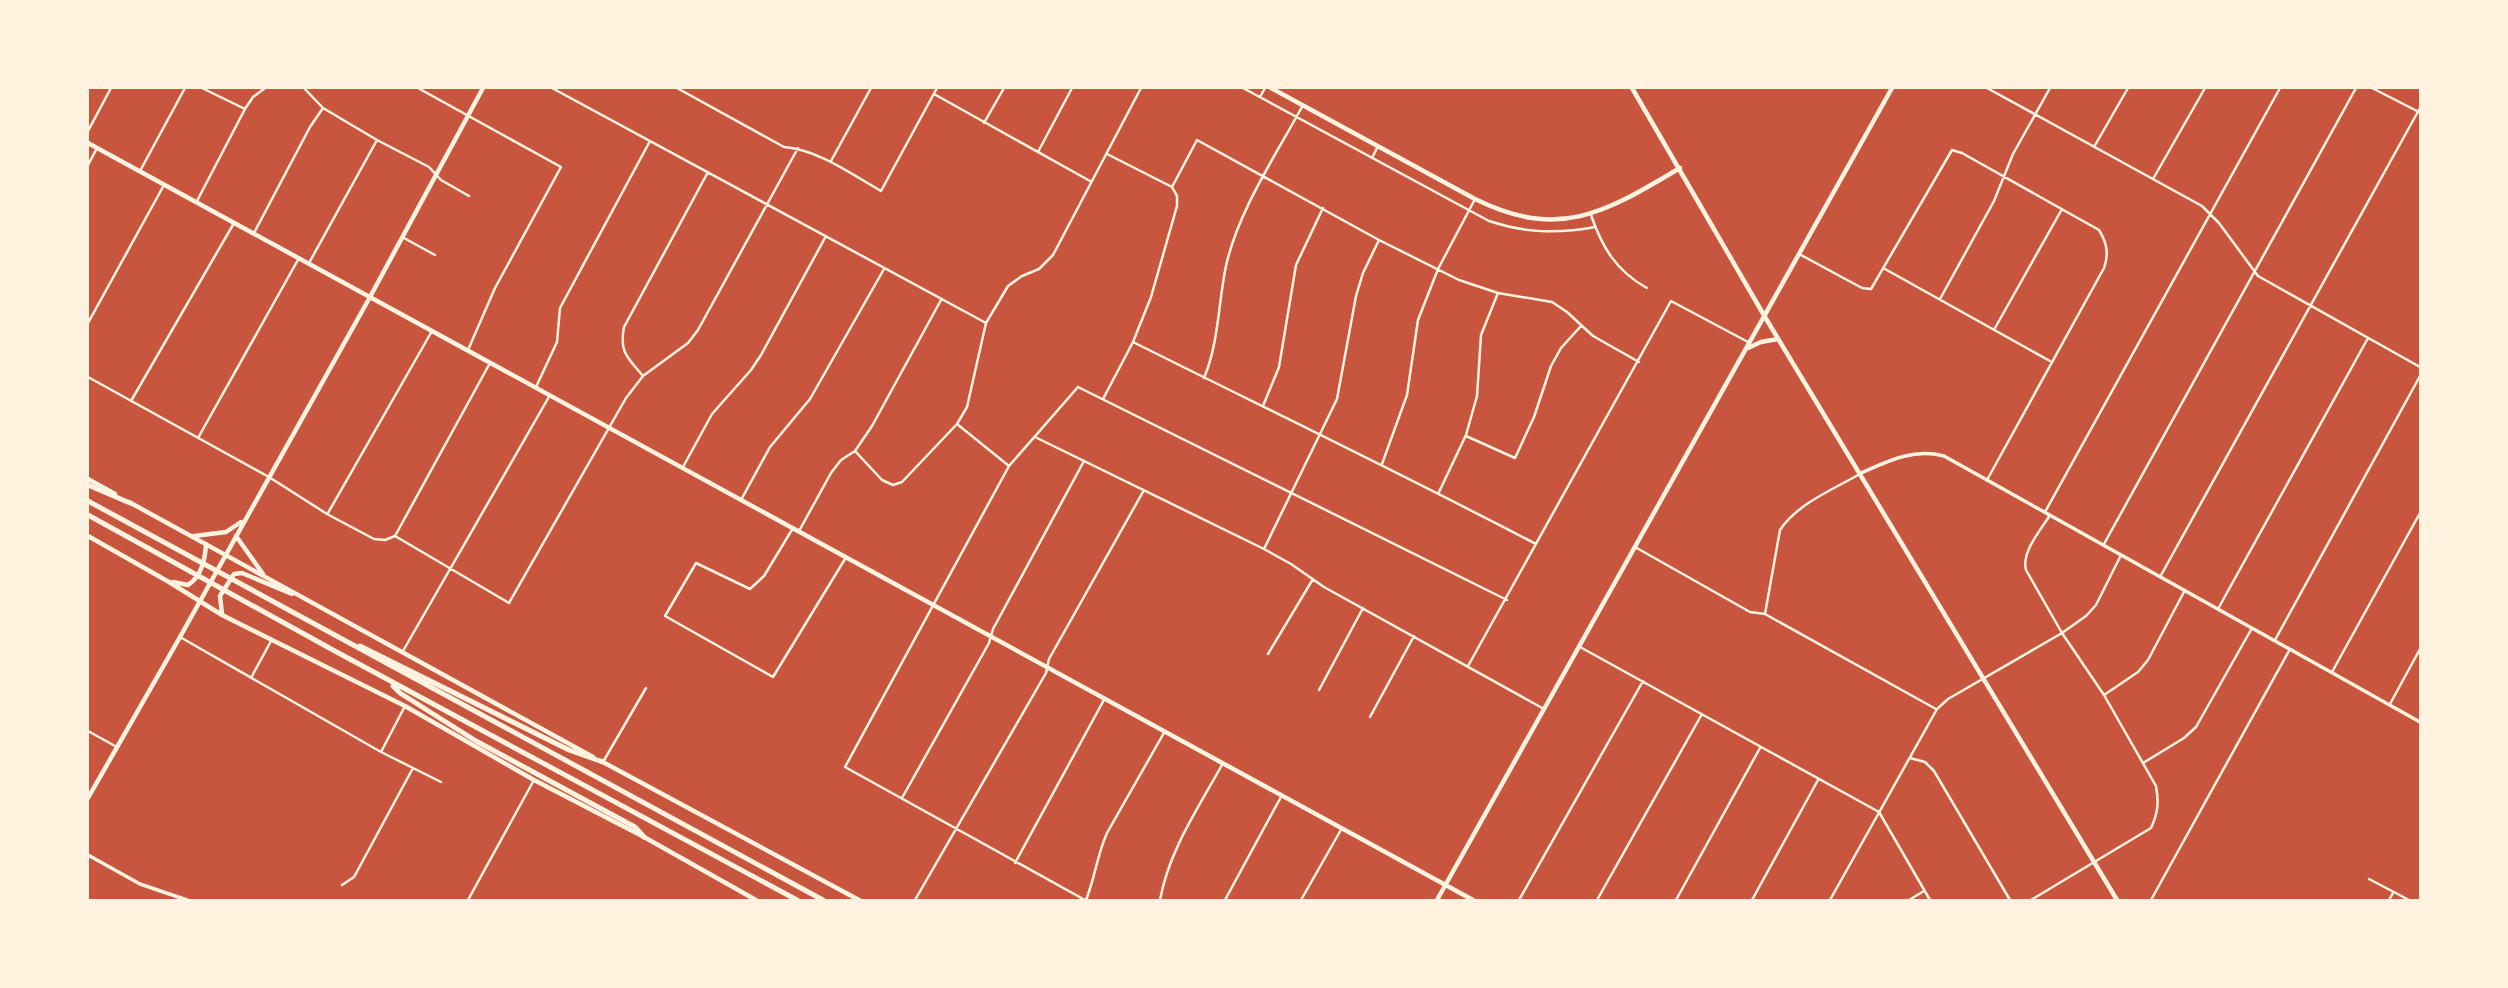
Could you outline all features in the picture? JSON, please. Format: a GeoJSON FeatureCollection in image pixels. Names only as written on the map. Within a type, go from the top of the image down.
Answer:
{"type":"FeatureCollection","features":[{"type":"Feature","properties":{"kind":"highway"},"geometry":{"type":"LineString","coordinates":[[88,485],[130,503]]}},
{"type":"Feature","properties":{"kind":"highway"},"geometry":{"type":"LineString","coordinates":[[88,501],[822,901]]}},
{"type":"Feature","properties":{"kind":"highway"},"geometry":{"type":"LineString","coordinates":[[88,515],[797,901]]}},
{"type":"Feature","properties":{"kind":"highway"},"geometry":{"type":"LineString","coordinates":[[300,618],[569,750],[603,762]]}},
{"type":"Feature","properties":{"kind":"highway"},"geometry":{"type":"LineString","coordinates":[[389,681],[400,693],[476,741],[635,827],[645,837]]}},
{"type":"Feature","properties":{"kind":"main road"},"geometry":{"type":"LineString","coordinates":[[88,798],[370,297],[482,88]]}},
{"type":"Feature","properties":{"kind":"main road"},"geometry":{"type":"LineString","coordinates":[[1271,88],[1475,199],[1508,213],[1537,219],[1569,219],[1591,215],[1637,194],[1680,168]]}},
{"type":"Feature","properties":{"kind":"main road"},"geometry":{"type":"LineString","coordinates":[[1632,88],[1765,317],[2117,901]]}},
{"type":"Feature","properties":{"kind":"main road"},"geometry":{"type":"LineString","coordinates":[[1437,901],[1892,88]]}},
{"type":"Feature","properties":{"kind":"main road"},"geometry":{"type":"LineString","coordinates":[[88,143],[1473,901]]}},
{"type":"Feature","properties":{"kind":"main road"},"geometry":{"type":"LineString","coordinates":[[1749,346],[1779,339]]}},
{"type":"Feature","properties":{"kind":"main road"},"geometry":{"type":"LineString","coordinates":[[88,479],[859,901]]}},
{"type":"Feature","properties":{"kind":"main road"},"geometry":{"type":"LineString","coordinates":[[192,536],[226,532],[244,519]]}},
{"type":"Feature","properties":{"kind":"main road"},"geometry":{"type":"LineString","coordinates":[[235,535],[264,575]]}},
{"type":"Feature","properties":{"kind":"main road"},"geometry":{"type":"LineString","coordinates":[[88,536],[222,615],[405,706],[534,780],[645,837],[744,898],[756,901]]}},
{"type":"Feature","properties":{"kind":"main road"},"geometry":{"type":"LineString","coordinates":[[169,582],[188,585],[196,580],[205,559],[206,544]]}},
{"type":"Feature","properties":{"kind":"main road"},"geometry":{"type":"LineString","coordinates":[[222,615],[220,596],[234,574],[242,573],[313,602]]}},
{"type":"Feature","properties":{"kind":"street"},"geometry":{"type":"LineString","coordinates":[[88,131],[111,88]]}},
{"type":"Feature","properties":{"kind":"street"},"geometry":{"type":"LineString","coordinates":[[140,171],[185,88]]}},
{"type":"Feature","properties":{"kind":"street"},"geometry":{"type":"LineString","coordinates":[[202,88],[245,109]]}},
{"type":"Feature","properties":{"kind":"street"},"geometry":{"type":"LineString","coordinates":[[197,202],[245,109],[253,97],[265,88]]}},
{"type":"Feature","properties":{"kind":"street"},"geometry":{"type":"LineString","coordinates":[[304,88],[323,108],[429,167],[441,180],[469,196]]}},
{"type":"Feature","properties":{"kind":"street"},"geometry":{"type":"LineString","coordinates":[[418,88],[561,167],[495,288],[468,350]]}},
{"type":"Feature","properties":{"kind":"street"},"geometry":{"type":"LineString","coordinates":[[552,88],[986,323]]}},
{"type":"Feature","properties":{"kind":"street"},"geometry":{"type":"LineString","coordinates":[[677,88],[784,147],[798,148],[830,162],[881,191],[937,88]]}},
{"type":"Feature","properties":{"kind":"street"},"geometry":{"type":"LineString","coordinates":[[830,162],[871,88]]}},
{"type":"Feature","properties":{"kind":"street"},"geometry":{"type":"LineString","coordinates":[[984,123],[1004,88]]}},
{"type":"Feature","properties":{"kind":"street"},"geometry":{"type":"LineString","coordinates":[[1037,153],[1072,88]]}},
{"type":"Feature","properties":{"kind":"street"},"geometry":{"type":"LineString","coordinates":[[855,451],[882,480],[893,485],[902,482],[957,424],[967,407],[986,323],[1008,286],[1039,269],[1053,254],[1141,88]]}},
{"type":"Feature","properties":{"kind":"street"},"geometry":{"type":"LineString","coordinates":[[1243,88],[1489,221],[1529,231],[1560,233],[1595,228]]}},
{"type":"Feature","properties":{"kind":"street"},"geometry":{"type":"LineString","coordinates":[[1260,97],[1265,88]]}},
{"type":"Feature","properties":{"kind":"street"},"geometry":{"type":"LineString","coordinates":[[1987,88],[2202,206],[2264,280],[2420,367]]}},
{"type":"Feature","properties":{"kind":"street"},"geometry":{"type":"LineString","coordinates":[[1940,299],[1994,201],[2019,142],[2050,88]]}},
{"type":"Feature","properties":{"kind":"street"},"geometry":{"type":"LineString","coordinates":[[2094,147],[2128,88]]}},
{"type":"Feature","properties":{"kind":"street"},"geometry":{"type":"LineString","coordinates":[[2153,180],[2205,88]]}},
{"type":"Feature","properties":{"kind":"street"},"geometry":{"type":"LineString","coordinates":[[2031,901],[2151,828],[2158,813],[2159,800],[2156,786],[2143,763],[2104,695],[2062,633],[2024,562],[2047,514],[2280,88]]}},
{"type":"Feature","properties":{"kind":"street"},"geometry":{"type":"LineString","coordinates":[[2104,545],[2356,88]]}},
{"type":"Feature","properties":{"kind":"street"},"geometry":{"type":"LineString","coordinates":[[2160,577],[2419,110],[2372,88]]}},
{"type":"Feature","properties":{"kind":"street"},"geometry":{"type":"LineString","coordinates":[[934,94],[1091,182]]}},
{"type":"Feature","properties":{"kind":"street"},"geometry":{"type":"LineString","coordinates":[[1204,378],[1213,356],[1226,266],[1240,225],[1303,105]]}},
{"type":"Feature","properties":{"kind":"street"},"geometry":{"type":"LineString","coordinates":[[254,233],[310,127],[323,108]]}},
{"type":"Feature","properties":{"kind":"street"},"geometry":{"type":"LineString","coordinates":[[309,263],[377,140]]}},
{"type":"Feature","properties":{"kind":"street"},"geometry":{"type":"LineString","coordinates":[[1172,187],[1197,140],[1380,240],[1475,286],[1498,293],[1552,302],[1604,343],[1639,362]]}},
{"type":"Feature","properties":{"kind":"street"},"geometry":{"type":"LineString","coordinates":[[535,387],[553,354],[560,307],[650,141]]}},
{"type":"Feature","properties":{"kind":"street"},"geometry":{"type":"LineString","coordinates":[[1372,158],[1378,146]]}},
{"type":"Feature","properties":{"kind":"street"},"geometry":{"type":"LineString","coordinates":[[88,165],[97,148]]}},
{"type":"Feature","properties":{"kind":"street"},"geometry":{"type":"LineString","coordinates":[[395,536],[509,603],[621,404],[643,376],[688,343],[706,316],[798,148]]}},
{"type":"Feature","properties":{"kind":"street"},"geometry":{"type":"LineString","coordinates":[[1799,254],[1863,288],[1871,289],[1952,150],[1962,153],[2099,230],[2106,245],[2107,258],[2104,268],[1987,480]]}},
{"type":"Feature","properties":{"kind":"street"},"geometry":{"type":"LineString","coordinates":[[1102,400],[1133,342],[1151,297],[1177,206],[1177,196],[1172,187],[1107,154]]}},
{"type":"Feature","properties":{"kind":"street"},"geometry":{"type":"LineString","coordinates":[[643,376],[623,352],[621,340],[624,327],[708,172]]}},
{"type":"Feature","properties":{"kind":"street"},"geometry":{"type":"LineString","coordinates":[[88,323],[164,185]]}},
{"type":"Feature","properties":{"kind":"street"},"geometry":{"type":"LineString","coordinates":[[1382,464],[1407,396],[1418,320],[1438,269],[1475,199]]}},
{"type":"Feature","properties":{"kind":"street"},"geometry":{"type":"LineString","coordinates":[[1262,406],[1279,367],[1296,265],[1323,208]]}},
{"type":"Feature","properties":{"kind":"street"},"geometry":{"type":"LineString","coordinates":[[1994,330],[2062,209]]}},
{"type":"Feature","properties":{"kind":"street"},"geometry":{"type":"LineString","coordinates":[[1591,215],[1612,260],[1624,273],[1647,288]]}},
{"type":"Feature","properties":{"kind":"street"},"geometry":{"type":"LineString","coordinates":[[131,401],[234,223]]}},
{"type":"Feature","properties":{"kind":"street"},"geometry":{"type":"LineString","coordinates":[[401,236],[435,255]]}},
{"type":"Feature","properties":{"kind":"street"},"geometry":{"type":"LineString","coordinates":[[683,468],[712,414],[761,355],[826,236]]}},
{"type":"Feature","properties":{"kind":"street"},"geometry":{"type":"LineString","coordinates":[[1264,549],[1340,390],[1356,296],[1363,273],[1380,240]]}},
{"type":"Feature","properties":{"kind":"street"},"geometry":{"type":"LineString","coordinates":[[198,438],[299,258]]}},
{"type":"Feature","properties":{"kind":"street"},"geometry":{"type":"LineString","coordinates":[[741,500],[770,446],[810,400],[884,269]]}},
{"type":"Feature","properties":{"kind":"street"},"geometry":{"type":"LineString","coordinates":[[1885,269],[2051,361]]}},
{"type":"Feature","properties":{"kind":"street"},"geometry":{"type":"LineString","coordinates":[[1438,493],[1466,436],[1477,396],[1481,335],[1498,293]]}},
{"type":"Feature","properties":{"kind":"street"},"geometry":{"type":"LineString","coordinates":[[799,531],[831,473],[841,460],[855,451],[872,426],[942,300]]}},
{"type":"Feature","properties":{"kind":"street"},"geometry":{"type":"LineString","coordinates":[[1468,666],[1671,302],[1749,346]]}},
{"type":"Feature","properties":{"kind":"street"},"geometry":{"type":"LineString","coordinates":[[1466,436],[1515,458],[1534,417],[1551,366],[1581,326]]}},
{"type":"Feature","properties":{"kind":"street"},"geometry":{"type":"LineString","coordinates":[[327,514],[432,331]]}},
{"type":"Feature","properties":{"kind":"street"},"geometry":{"type":"LineString","coordinates":[[2218,609],[2368,338]]}},
{"type":"Feature","properties":{"kind":"street"},"geometry":{"type":"LineString","coordinates":[[1133,342],[1320,436],[1382,464],[1536,544]]}},
{"type":"Feature","properties":{"kind":"street"},"geometry":{"type":"LineString","coordinates":[[88,377],[269,477],[327,514],[373,539],[385,540],[395,536],[491,363]]}},
{"type":"Feature","properties":{"kind":"street"},"geometry":{"type":"LineString","coordinates":[[2274,640],[2420,376]]}},
{"type":"Feature","properties":{"kind":"street"},"geometry":{"type":"LineString","coordinates":[[1165,731],[1107,833],[1085,901],[845,767],[1009,466],[1078,387],[1507,600]]}},
{"type":"Feature","properties":{"kind":"street"},"geometry":{"type":"LineString","coordinates":[[403,651],[550,395]]}},
{"type":"Feature","properties":{"kind":"street"},"geometry":{"type":"LineString","coordinates":[[957,424],[1009,466]]}},
{"type":"Feature","properties":{"kind":"street"},"geometry":{"type":"LineString","coordinates":[[1035,436],[1264,549],[1544,710]]}},
{"type":"Feature","properties":{"kind":"street"},"geometry":{"type":"LineString","coordinates":[[1765,614],[1780,530],[1787,520],[1861,473],[1895,457],[1931,453],[1944,456],[2420,722]]}},
{"type":"Feature","properties":{"kind":"street"},"geometry":{"type":"LineString","coordinates":[[902,798],[1084,461]]}},
{"type":"Feature","properties":{"kind":"street"},"geometry":{"type":"LineString","coordinates":[[915,901],[1046,673],[1049,659],[1144,490]]}},
{"type":"Feature","properties":{"kind":"street"},"geometry":{"type":"LineString","coordinates":[[2332,672],[2420,513]]}},
{"type":"Feature","properties":{"kind":"street"},"geometry":{"type":"LineString","coordinates":[[793,528],[764,576],[750,589],[696,563],[665,616],[773,677],[847,557]]}},
{"type":"Feature","properties":{"kind":"street"},"geometry":{"type":"LineString","coordinates":[[1635,547],[1750,612],[1765,614],[1937,709]]}},
{"type":"Feature","properties":{"kind":"street"},"geometry":{"type":"LineString","coordinates":[[1830,901],[1937,709],[1948,699],[2087,616],[2121,555]]}},
{"type":"Feature","properties":{"kind":"street"},"geometry":{"type":"LineString","coordinates":[[1268,654],[1313,579]]}},
{"type":"Feature","properties":{"kind":"street"},"geometry":{"type":"LineString","coordinates":[[2104,695],[2138,673],[2148,660],[2185,590]]}},
{"type":"Feature","properties":{"kind":"street"},"geometry":{"type":"LineString","coordinates":[[1319,690],[1363,608]]}},
{"type":"Feature","properties":{"kind":"street"},"geometry":{"type":"LineString","coordinates":[[2143,763],[2184,738],[2196,727],[2252,628]]}},
{"type":"Feature","properties":{"kind":"street"},"geometry":{"type":"LineString","coordinates":[[1370,717],[1414,636]]}},
{"type":"Feature","properties":{"kind":"street"},"geometry":{"type":"LineString","coordinates":[[180,637],[441,782]]}},
{"type":"Feature","properties":{"kind":"street"},"geometry":{"type":"LineString","coordinates":[[251,678],[271,641]]}},
{"type":"Feature","properties":{"kind":"street"},"geometry":{"type":"LineString","coordinates":[[1580,647],[1879,812],[1930,901]]}},
{"type":"Feature","properties":{"kind":"street"},"geometry":{"type":"LineString","coordinates":[[2151,901],[2290,649]]}},
{"type":"Feature","properties":{"kind":"street"},"geometry":{"type":"LineString","coordinates":[[2390,705],[2420,649]]}},
{"type":"Feature","properties":{"kind":"street"},"geometry":{"type":"LineString","coordinates":[[1519,901],[1643,681]]}},
{"type":"Feature","properties":{"kind":"street"},"geometry":{"type":"LineString","coordinates":[[603,762],[646,688]]}},
{"type":"Feature","properties":{"kind":"street"},"geometry":{"type":"LineString","coordinates":[[1015,863],[1105,698]]}},
{"type":"Feature","properties":{"kind":"street"},"geometry":{"type":"LineString","coordinates":[[381,751],[405,706]]}},
{"type":"Feature","properties":{"kind":"street"},"geometry":{"type":"LineString","coordinates":[[1597,901],[1702,714]]}},
{"type":"Feature","properties":{"kind":"street"},"geometry":{"type":"LineString","coordinates":[[88,731],[115,746]]}},
{"type":"Feature","properties":{"kind":"street"},"geometry":{"type":"LineString","coordinates":[[1676,901],[1760,748]]}},
{"type":"Feature","properties":{"kind":"street"},"geometry":{"type":"LineString","coordinates":[[1910,758],[1926,762],[1934,771],[2010,901]]}},
{"type":"Feature","properties":{"kind":"street"},"geometry":{"type":"LineString","coordinates":[[1160,901],[1165,875],[1176,850],[1223,763]]}},
{"type":"Feature","properties":{"kind":"street"},"geometry":{"type":"LineString","coordinates":[[342,885],[354,877],[413,768]]}},
{"type":"Feature","properties":{"kind":"street"},"geometry":{"type":"LineString","coordinates":[[468,901],[534,780]]}},
{"type":"Feature","properties":{"kind":"street"},"geometry":{"type":"LineString","coordinates":[[1752,901],[1818,780]]}},
{"type":"Feature","properties":{"kind":"street"},"geometry":{"type":"LineString","coordinates":[[1225,901],[1282,795]]}},
{"type":"Feature","properties":{"kind":"street"},"geometry":{"type":"LineString","coordinates":[[1301,901],[1342,828]]}},
{"type":"Feature","properties":{"kind":"street"},"geometry":{"type":"LineString","coordinates":[[88,855],[140,884],[187,901]]}},
{"type":"Feature","properties":{"kind":"street"},"geometry":{"type":"LineString","coordinates":[[2369,879],[2409,901]]}},
{"type":"Feature","properties":{"kind":"street"},"geometry":{"type":"LineString","coordinates":[[1909,901],[1924,891]]}},
{"type":"Feature","properties":{"kind":"street"},"geometry":{"type":"LineString","coordinates":[[2389,901],[2393,892]]}}]}
